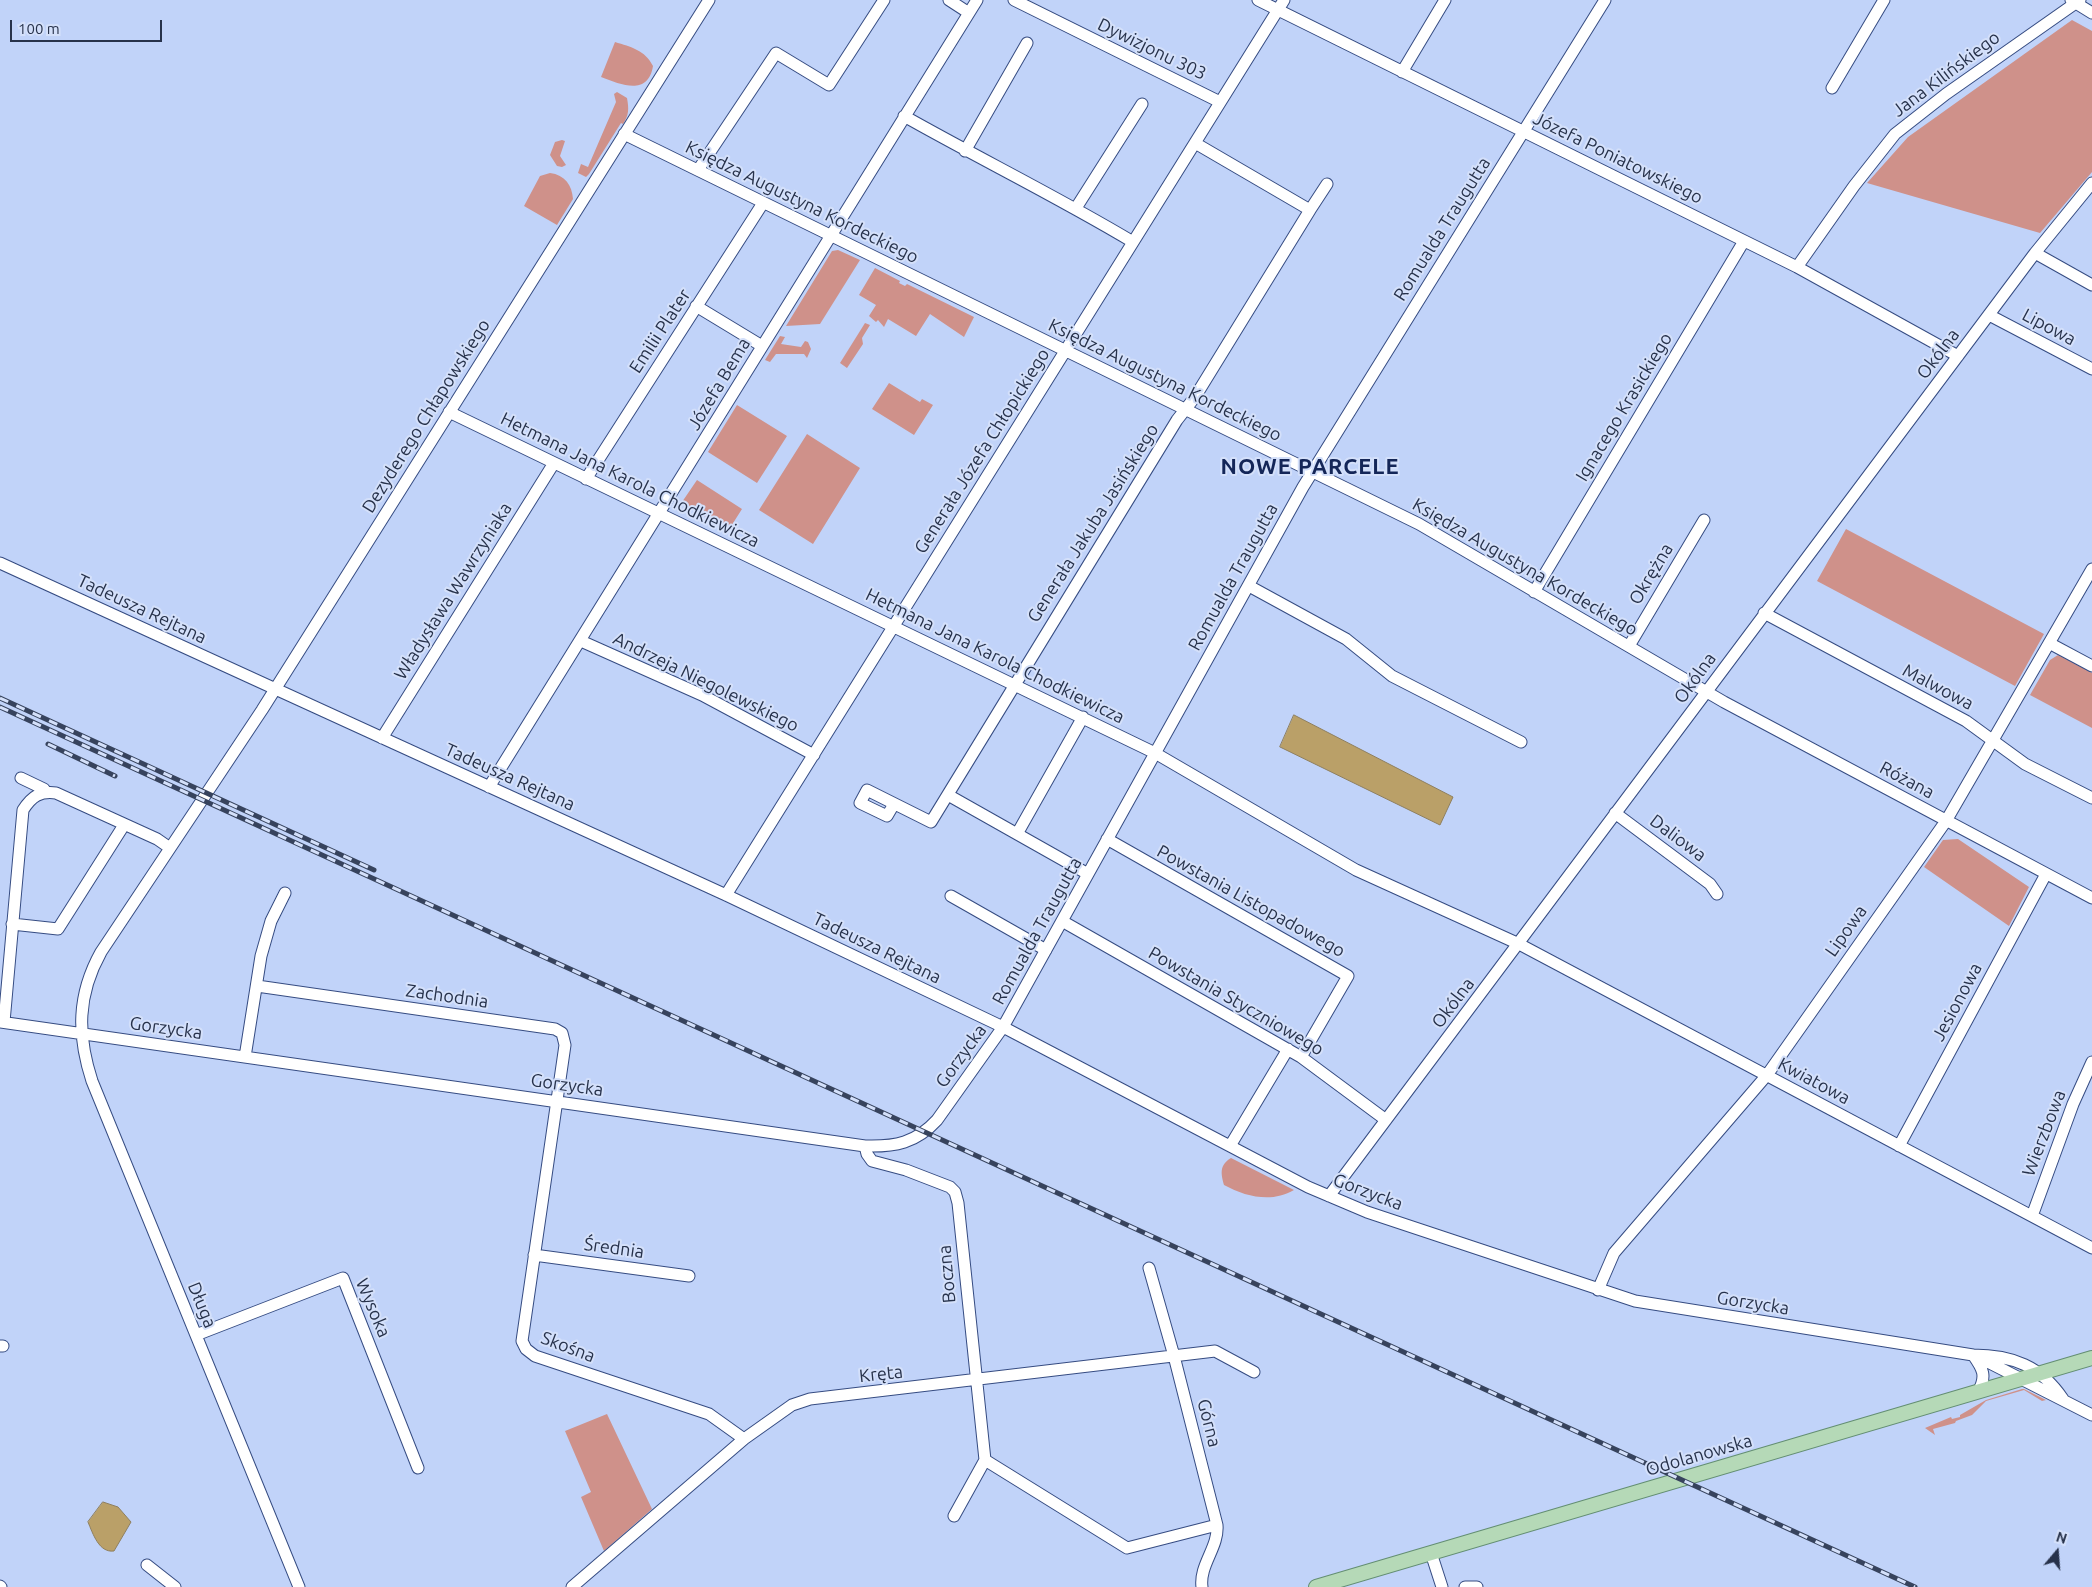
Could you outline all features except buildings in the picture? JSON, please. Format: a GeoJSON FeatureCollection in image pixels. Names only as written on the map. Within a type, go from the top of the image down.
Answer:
{"type":"FeatureCollection","features":[{"type":"Feature","properties":{"kind":"main road","name":"Odolanowska"},"geometry":{"type":"LineString","coordinates":[[1316,1587],[2092,1358]]}},
{"type":"Feature","properties":{"kind":"street","name":"Dezyderego Chłapowskiego"},"geometry":{"type":"LineString","coordinates":[[80,1033],[83,998],[91,971],[109,939],[274,689],[709,0]]}},
{"type":"Feature","properties":{"kind":"street"},"geometry":{"type":"LineString","coordinates":[[698,170],[776,53],[829,85],[884,0]]}},
{"type":"Feature","properties":{"kind":"street"},"geometry":{"type":"LineString","coordinates":[[949,0],[969,13]]}},
{"type":"Feature","properties":{"kind":"street","name":"Józefa Bema"},"geometry":{"type":"LineString","coordinates":[[489,787],[977,0]]}},
{"type":"Feature","properties":{"kind":"street","name":"Dywizjonu 303"},"geometry":{"type":"LineString","coordinates":[[1014,0],[1220,102]]}},
{"type":"Feature","properties":{"kind":"street","name":"Józefa Poniatowskiego"},"geometry":{"type":"LineString","coordinates":[[1258,0],[1797,267],[1958,356]]}},
{"type":"Feature","properties":{"kind":"street","name":"Generała Józefa Chłopickiego"},"geometry":{"type":"LineString","coordinates":[[726,895],[1284,0]]}},
{"type":"Feature","properties":{"kind":"street"},"geometry":{"type":"LineString","coordinates":[[1402,72],[1445,0]]}},
{"type":"Feature","properties":{"kind":"street","name":"Romualda Traugutta"},"geometry":{"type":"LineString","coordinates":[[1003,1027],[1312,472],[1604,0]]}},
{"type":"Feature","properties":{"kind":"street"},"geometry":{"type":"LineString","coordinates":[[1832,88],[1884,0]]}},
{"type":"Feature","properties":{"kind":"street"},"geometry":{"type":"LineString","coordinates":[[2075,1],[2092,12]]}},
{"type":"Feature","properties":{"kind":"street","name":"Jana Kilińskiego"},"geometry":{"type":"LineString","coordinates":[[1797,267],[1854,186],[1895,134],[1914,117],[2075,1]]}},
{"type":"Feature","properties":{"kind":"street"},"geometry":{"type":"LineString","coordinates":[[965,151],[1027,43]]}},
{"type":"Feature","properties":{"kind":"street"},"geometry":{"type":"LineString","coordinates":[[1076,208],[1142,104]]}},
{"type":"Feature","properties":{"kind":"street"},"geometry":{"type":"LineString","coordinates":[[904,116],[965,151],[1076,208],[1133,242]]}},
{"type":"Feature","properties":{"kind":"street","name":"Księdza Augustyna Kordeckiego"},"geometry":{"type":"LineString","coordinates":[[624,134],[1433,532],[1706,692]]}},
{"type":"Feature","properties":{"kind":"street"},"geometry":{"type":"LineString","coordinates":[[1195,142],[1310,210]]}},
{"type":"Feature","properties":{"kind":"street","name":"Okólna"},"geometry":{"type":"LineString","coordinates":[[1329,1196],[1989,314],[2035,253],[2092,183]]}},
{"type":"Feature","properties":{"kind":"street","name":"Generała Jakuba Jasińskiego"},"geometry":{"type":"LineString","coordinates":[[894,804],[931,822],[1014,685],[1327,184]]}},
{"type":"Feature","properties":{"kind":"street","name":"Emilii Plater"},"geometry":{"type":"LineString","coordinates":[[586,479],[763,203]]}},
{"type":"Feature","properties":{"kind":"street","name":"Ignacego Krasickiego"},"geometry":{"type":"LineString","coordinates":[[1534,592],[1744,241]]}},
{"type":"Feature","properties":{"kind":"street"},"geometry":{"type":"LineString","coordinates":[[2035,253],[2092,286]]}},
{"type":"Feature","properties":{"kind":"street"},"geometry":{"type":"LineString","coordinates":[[696,306],[762,346]]}},
{"type":"Feature","properties":{"kind":"street","name":"Lipowa"},"geometry":{"type":"LineString","coordinates":[[1989,314],[2092,369]]}},
{"type":"Feature","properties":{"kind":"street","name":"Hetmana Jana Karola Chodkiewicza"},"geometry":{"type":"LineString","coordinates":[[449,412],[1083,717],[1155,753],[1356,870],[1519,944]]}},
{"type":"Feature","properties":{"kind":"street","name":"Władysława Wawrzyniaka"},"geometry":{"type":"LineString","coordinates":[[382,738],[554,463]]}},
{"type":"Feature","properties":{"kind":"street","name":"Okrężna"},"geometry":{"type":"LineString","coordinates":[[1629,646],[1704,520]]}},
{"type":"Feature","properties":{"kind":"street","name":"Tadeusza Rejtana"},"geometry":{"type":"LineString","coordinates":[[0,564],[726,895],[1003,1027]]}},
{"type":"Feature","properties":{"kind":"street","name":"Lipowa"},"geometry":{"type":"LineString","coordinates":[[1598,1290],[1614,1253],[1622,1242],[1767,1076],[1946,821],[2092,569]]}},
{"type":"Feature","properties":{"kind":"street"},"geometry":{"type":"LineString","coordinates":[[1249,586],[1346,639],[1392,676],[1521,742]]}},
{"type":"Feature","properties":{"kind":"street","name":"Malwowa"},"geometry":{"type":"LineString","coordinates":[[1764,613],[1966,721],[2025,764],[2092,798]]}},
{"type":"Feature","properties":{"kind":"street","name":"Andrzeja Niegolewskiego"},"geometry":{"type":"LineString","coordinates":[[581,641],[702,695],[814,756]]}},
{"type":"Feature","properties":{"kind":"street"},"geometry":{"type":"LineString","coordinates":[[2049,643],[2092,666]]}},
{"type":"Feature","properties":{"kind":"street","name":"Różana"},"geometry":{"type":"LineString","coordinates":[[1706,692],[2092,898]]}},
{"type":"Feature","properties":{"kind":"street"},"geometry":{"type":"LineString","coordinates":[[1017,834],[1083,717]]}},
{"type":"Feature","properties":{"kind":"street"},"geometry":{"type":"LineString","coordinates":[[21,778],[44,788],[46,792]]}},
{"type":"Feature","properties":{"kind":"street"},"geometry":{"type":"LineString","coordinates":[[2,1022],[23,810],[30,799],[46,792],[56,793],[157,839],[170,848]]}},
{"type":"Feature","properties":{"kind":"street"},"geometry":{"type":"LineString","coordinates":[[948,795],[1088,874]]}},
{"type":"Feature","properties":{"kind":"street","name":"Daliowa"},"geometry":{"type":"LineString","coordinates":[[1615,813],[1710,884],[1717,894]]}},
{"type":"Feature","properties":{"kind":"street"},"geometry":{"type":"LineString","coordinates":[[12,924],[58,929],[124,824]]}},
{"type":"Feature","properties":{"kind":"street","name":"Powstania Listopadowego"},"geometry":{"type":"LineString","coordinates":[[1107,839],[1348,976],[1301,1057]]}},
{"type":"Feature","properties":{"kind":"street","name":"Jesionowa"},"geometry":{"type":"LineString","coordinates":[[1900,1146],[2046,874]]}},
{"type":"Feature","properties":{"kind":"street"},"geometry":{"type":"LineString","coordinates":[[245,1056],[256,986],[271,921],[285,893]]}},
{"type":"Feature","properties":{"kind":"street"},"geometry":{"type":"LineString","coordinates":[[951,896],[1046,950]]}},
{"type":"Feature","properties":{"kind":"street","name":"Powstania Styczniowego"},"geometry":{"type":"LineString","coordinates":[[1062,921],[1288,1049],[1386,1120]]}},
{"type":"Feature","properties":{"kind":"street","name":"Kwiatowa"},"geometry":{"type":"LineString","coordinates":[[1519,944],[2092,1248]]}},
{"type":"Feature","properties":{"kind":"street","name":"Zachodnia"},"geometry":{"type":"LineString","coordinates":[[256,986],[555,1029],[562,1033],[565,1038],[558,1101]]}},
{"type":"Feature","properties":{"kind":"street","name":"Gorzycka"},"geometry":{"type":"LineString","coordinates":[[2,1022],[865,1146],[899,1145],[925,1133],[1003,1027],[1329,1196],[1385,1218],[1598,1290],[1650,1304],[1973,1355],[2016,1360],[2041,1373]]}},
{"type":"Feature","properties":{"kind":"street","name":"Długa"},"geometry":{"type":"LineString","coordinates":[[80,1033],[92,1081],[299,1587]]}},
{"type":"Feature","properties":{"kind":"street"},"geometry":{"type":"LineString","coordinates":[[1230,1146],[1288,1049]]}},
{"type":"Feature","properties":{"kind":"street","name":"Wierzbowa"},"geometry":{"type":"LineString","coordinates":[[2032,1216],[2073,1104],[2092,1062]]}},
{"type":"Feature","properties":{"kind":"street","name":"Skośna"},"geometry":{"type":"LineString","coordinates":[[558,1101],[522,1341],[526,1349],[535,1356],[710,1414],[744,1440]]}},
{"type":"Feature","properties":{"kind":"street","name":"Boczna"},"geometry":{"type":"LineString","coordinates":[[865,1146],[867,1154],[872,1161],[906,1170],[942,1183],[955,1192],[958,1204],[975,1381],[985,1460]]}},
{"type":"Feature","properties":{"kind":"street","name":"Średnia"},"geometry":{"type":"LineString","coordinates":[[534,1255],[689,1276]]}},
{"type":"Feature","properties":{"kind":"street","name":"Górna"},"geometry":{"type":"LineString","coordinates":[[1149,1268],[1174,1356],[1217,1525],[1217,1538],[1203,1572],[1202,1587]]}},
{"type":"Feature","properties":{"kind":"street","name":"Wysoka"},"geometry":{"type":"LineString","coordinates":[[196,1335],[343,1278],[418,1468]]}},
{"type":"Feature","properties":{"kind":"street","name":"Kręta"},"geometry":{"type":"LineString","coordinates":[[572,1587],[744,1440],[792,1405],[810,1399],[975,1381],[1215,1351],[1254,1372]]}},
{"type":"Feature","properties":{"kind":"street"},"geometry":{"type":"LineString","coordinates":[[1973,1355],[1984,1372],[1984,1378],[1978,1392]]}},
{"type":"Feature","properties":{"kind":"street","name":"Gorzycka"},"geometry":{"type":"LineString","coordinates":[[1973,1355],[2064,1399]]}},
{"type":"Feature","properties":{"kind":"street"},"geometry":{"type":"LineString","coordinates":[[2041,1373],[2064,1399],[2092,1415]]}},
{"type":"Feature","properties":{"kind":"street"},"geometry":{"type":"LineString","coordinates":[[954,1516],[985,1460],[1127,1548],[1217,1525]]}},
{"type":"Feature","properties":{"kind":"street"},"geometry":{"type":"LineString","coordinates":[[1431,1553],[1442,1587]]}},
{"type":"Feature","properties":{"kind":"street"},"geometry":{"type":"LineString","coordinates":[[147,1565],[175,1587]]}},
{"type":"Feature","properties":{"kind":"street"},"geometry":{"type":"LineString","coordinates":[[1465,1587],[1477,1587]]}},
{"type":"Feature","properties":{"kind":"shaded area"},"geometry":{"type":"Polygon","coordinates":[[[2072,20],[2092,31],[2092,172],[2040,233],[1867,183],[1908,137],[2072,20]]]}},
{"type":"Feature","properties":{"kind":"shaded area"},"geometry":{"type":"Polygon","coordinates":[[[615,42],[637,50],[650,61],[653,66],[646,82],[633,86],[601,77],[615,42]]]}},
{"type":"Feature","properties":{"kind":"shaded area"},"geometry":{"type":"Polygon","coordinates":[[[617,92],[627,98],[628,109],[626,118],[586,177],[578,173],[581,164],[588,167],[616,102],[614,94],[617,92]]]}},
{"type":"Feature","properties":{"kind":"shaded area"},"geometry":{"type":"Polygon","coordinates":[[[565,141],[560,156],[566,165],[562,167],[557,166],[550,155],[555,142],[565,141]]]}},
{"type":"Feature","properties":{"kind":"shaded area"},"geometry":{"type":"Polygon","coordinates":[[[550,173],[564,178],[569,185],[573,199],[557,225],[524,206],[540,176],[550,173]]]}},
{"type":"Feature","properties":{"kind":"shaded area"},"geometry":{"type":"Polygon","coordinates":[[[838,250],[860,260],[820,324],[786,326],[832,251],[838,250]]]}},
{"type":"Feature","properties":{"kind":"shaded area"},"geometry":{"type":"Polygon","coordinates":[[[875,268],[900,281],[899,283],[905,286],[907,284],[974,317],[964,337],[930,314],[916,336],[888,319],[884,327],[878,320],[876,322],[869,316],[876,305],[859,295],[875,268]]]}},
{"type":"Feature","properties":{"kind":"shaded area"},"geometry":{"type":"Polygon","coordinates":[[[865,323],[870,325],[862,338],[863,344],[847,368],[840,363],[865,323]]]}},
{"type":"Feature","properties":{"kind":"shaded area"},"geometry":{"type":"Polygon","coordinates":[[[780,336],[785,337],[781,344],[801,347],[805,341],[808,342],[811,349],[807,358],[804,354],[776,354],[770,362],[765,360],[780,336]]]}},
{"type":"Feature","properties":{"kind":"shaded area"},"geometry":{"type":"Polygon","coordinates":[[[889,383],[920,402],[922,399],[933,405],[914,435],[872,409],[889,383]]]}},
{"type":"Feature","properties":{"kind":"shaded area"},"geometry":{"type":"Polygon","coordinates":[[[737,405],[787,436],[757,483],[708,452],[737,405]]]}},
{"type":"Feature","properties":{"kind":"shaded area"},"geometry":{"type":"Polygon","coordinates":[[[807,434],[860,468],[813,544],[759,510],[807,434]]]}},
{"type":"Feature","properties":{"kind":"shaded area"},"geometry":{"type":"Polygon","coordinates":[[[697,480],[742,509],[728,531],[682,502],[697,480]]]}},
{"type":"Feature","properties":{"kind":"shaded area"},"geometry":{"type":"Polygon","coordinates":[[[1846,529],[2044,634],[2015,686],[1817,581],[1846,529]]]}},
{"type":"Feature","properties":{"kind":"shaded area"},"geometry":{"type":"Polygon","coordinates":[[[2058,655],[2092,673],[2092,728],[2030,695],[2050,660],[2058,655]]]}},
{"type":"Feature","properties":{"kind":"shaded area"},"geometry":{"type":"Polygon","coordinates":[[[1294,715],[1453,797],[1440,825],[1280,747],[1294,715]]]}},
{"type":"Feature","properties":{"kind":"shaded area"},"geometry":{"type":"Polygon","coordinates":[[[1958,839],[2029,887],[2009,926],[1924,867],[1943,840],[1958,839]]]}},
{"type":"Feature","properties":{"kind":"shaded area"},"geometry":{"type":"Polygon","coordinates":[[[1231,1158],[1294,1190],[1277,1196],[1259,1197],[1241,1193],[1224,1185],[1223,1167],[1231,1158]]]}},
{"type":"Feature","properties":{"kind":"shaded area"},"geometry":{"type":"Polygon","coordinates":[[[2022,1389],[2046,1400],[2042,1401],[2024,1390],[1986,1401],[1972,1415],[1955,1423],[1933,1429],[1935,1435],[1925,1428],[1951,1417],[1952,1419],[1960,1417],[1960,1415],[1986,1400],[2022,1389]]]}},
{"type":"Feature","properties":{"kind":"shaded area"},"geometry":{"type":"Polygon","coordinates":[[[607,1414],[652,1509],[604,1551],[581,1497],[591,1492],[565,1431],[607,1414]]]}},
{"type":"Feature","properties":{"kind":"shaded area"},"geometry":{"type":"Polygon","coordinates":[[[103,1502],[118,1507],[131,1522],[114,1551],[109,1551],[100,1546],[88,1522],[103,1502]]]}},
{"type":"Feature","properties":{"kind":"railway"},"geometry":{"type":"LineString","coordinates":[[0,698],[374,870]]}},
{"type":"Feature","properties":{"kind":"railway"},"geometry":{"type":"LineString","coordinates":[[0,707],[1915,1587]]}},
{"type":"Feature","properties":{"kind":"railway"},"geometry":{"type":"LineString","coordinates":[[48,744],[115,776]]}},
{"type":"Feature","properties":{"kind":"district","name":"NOWE PARCELE"},"geometry":{"type":"Point","coordinates":[1310,467]}}]}
